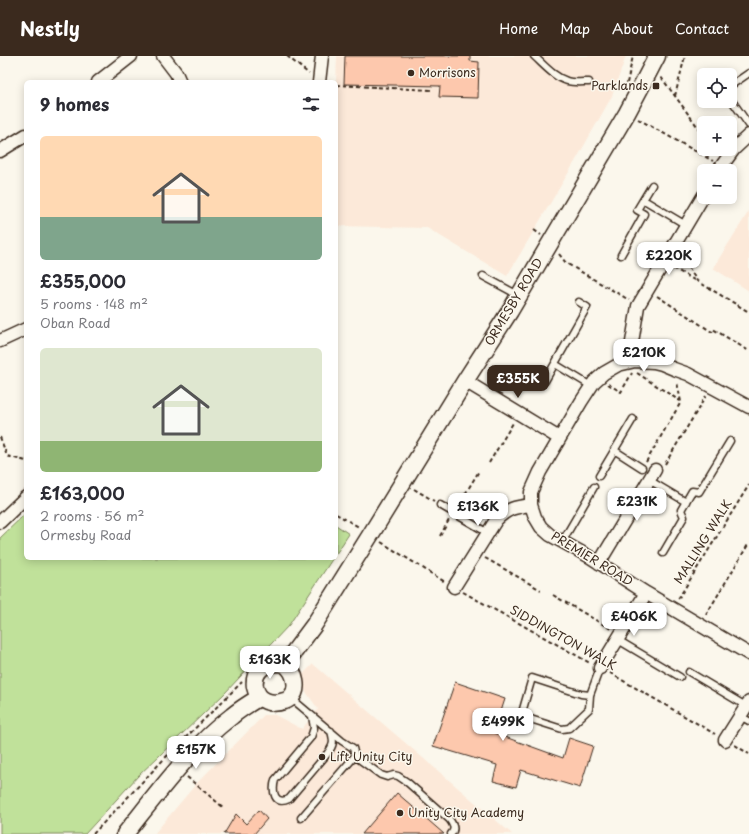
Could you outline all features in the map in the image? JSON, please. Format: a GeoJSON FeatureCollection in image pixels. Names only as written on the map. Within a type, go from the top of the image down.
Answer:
{"type":"FeatureCollection","features":[{"type":"Feature","properties":{"kind":"street"},"geometry":{"type":"LineString","coordinates":[[101,80],[131,56]]}},
{"type":"Feature","properties":{"kind":"street"},"geometry":{"type":"LineString","coordinates":[[163,56],[176,73],[179,80]]}},
{"type":"Feature","properties":{"kind":"street"},"geometry":{"type":"LineString","coordinates":[[315,79],[322,56]]}},
{"type":"Feature","properties":{"kind":"street","name":"ORMESBY ROAD"},"geometry":{"type":"LineString","coordinates":[[285,664],[314,625],[510,311],[627,113],[654,60]]}},
{"type":"Feature","properties":{"kind":"street"},"geometry":{"type":"LineString","coordinates":[[724,164],[734,150],[749,135]]}},
{"type":"Feature","properties":{"kind":"street"},"geometry":{"type":"LineString","coordinates":[[0,151],[24,136]]}},
{"type":"Feature","properties":{"kind":"street"},"geometry":{"type":"LineString","coordinates":[[635,361],[632,342],[638,306],[699,204]]}},
{"type":"Feature","properties":{"kind":"street"},"geometry":{"type":"LineString","coordinates":[[0,341],[24,330]]}},
{"type":"Feature","properties":{"kind":"street"},"geometry":{"type":"LineString","coordinates":[[454,588],[496,520],[504,512],[512,508],[531,505],[532,492],[540,472],[559,438],[594,382],[604,373],[618,365],[635,361],[654,362],[688,374],[749,407]]}},
{"type":"Feature","properties":{"kind":"street"},"geometry":{"type":"LineString","coordinates":[[465,381],[559,438]]}},
{"type":"Feature","properties":{"kind":"street"},"geometry":{"type":"LineString","coordinates":[[599,563],[652,475]]}},
{"type":"Feature","properties":{"kind":"street"},"geometry":{"type":"LineString","coordinates":[[0,522],[24,499]]}},
{"type":"Feature","properties":{"kind":"street","name":"PREMIER ROAD"},"geometry":{"type":"LineString","coordinates":[[531,505],[535,517],[550,535],[749,654]]}},
{"type":"Feature","properties":{"kind":"street"},"geometry":{"type":"LineString","coordinates":[[600,668],[646,593]]}},
{"type":"Feature","properties":{"kind":"street"},"geometry":{"type":"LineString","coordinates":[[268,664],[285,664],[291,671],[295,682],[294,692],[291,698],[282,702],[271,703],[266,702],[260,697],[256,691],[255,681],[257,673],[262,667],[268,664]]}},
{"type":"Feature","properties":{"kind":"street"},"geometry":{"type":"LineString","coordinates":[[124,834],[197,748],[231,716],[260,697]]}},
{"type":"Feature","properties":{"kind":"street"},"geometry":{"type":"LineString","coordinates":[[725,740],[746,711]]}},
{"type":"Feature","properties":{"kind":"lane"},"geometry":{"type":"LineString","coordinates":[[534,56],[551,72],[560,78],[568,81],[589,82]]}},
{"type":"Feature","properties":{"kind":"lane"},"geometry":{"type":"LineString","coordinates":[[737,82],[749,72]]}},
{"type":"Feature","properties":{"kind":"lane"},"geometry":{"type":"LineString","coordinates":[[737,108],[749,125]]}},
{"type":"Feature","properties":{"kind":"lane"},"geometry":{"type":"LineString","coordinates":[[621,255],[644,214],[637,210],[652,185]]}},
{"type":"Feature","properties":{"kind":"lane"},"geometry":{"type":"LineString","coordinates":[[644,200],[686,225]]}},
{"type":"Feature","properties":{"kind":"lane"},"geometry":{"type":"LineString","coordinates":[[483,276],[519,296]]}},
{"type":"Feature","properties":{"kind":"lane"},"geometry":{"type":"LineString","coordinates":[[536,376],[545,381],[555,364],[587,307],[579,302]]}},
{"type":"Feature","properties":{"kind":"lane"},"geometry":{"type":"LineString","coordinates":[[555,364],[594,382]]}},
{"type":"Feature","properties":{"kind":"lane"},"geometry":{"type":"LineString","coordinates":[[599,476],[633,419]]}},
{"type":"Feature","properties":{"kind":"lane"},"geometry":{"type":"LineString","coordinates":[[663,553],[684,517],[680,510],[692,491],[699,492],[730,441]]}},
{"type":"Feature","properties":{"kind":"lane"},"geometry":{"type":"LineString","coordinates":[[614,450],[642,468]]}},
{"type":"Feature","properties":{"kind":"lane"},"geometry":{"type":"LineString","coordinates":[[652,475],[686,502]]}},
{"type":"Feature","properties":{"kind":"lane"},"geometry":{"type":"LineString","coordinates":[[562,542],[594,487]]}},
{"type":"Feature","properties":{"kind":"lane"},"geometry":{"type":"LineString","coordinates":[[440,504],[488,533]]}},
{"type":"Feature","properties":{"kind":"lane"},"geometry":{"type":"LineString","coordinates":[[619,637],[680,677]]}},
{"type":"Feature","properties":{"kind":"lane"},"geometry":{"type":"LineString","coordinates":[[590,696],[532,678],[521,716],[562,729],[569,728],[589,709],[590,696],[600,668]]}},
{"type":"Feature","properties":{"kind":"lane"},"geometry":{"type":"LineString","coordinates":[[689,672],[746,711]]}},
{"type":"Feature","properties":{"kind":"lane"},"geometry":{"type":"LineString","coordinates":[[291,698],[353,748],[355,756],[382,775],[387,777],[394,775],[398,776],[407,782],[449,819],[454,825],[453,832],[451,834]]}},
{"type":"Feature","properties":{"kind":"lane"},"geometry":{"type":"LineString","coordinates":[[312,716],[314,728],[311,737],[274,780],[274,796],[279,800],[284,802],[289,799],[327,754],[332,747],[333,739],[331,731]]}},
{"type":"Feature","properties":{"kind":"lane"},"geometry":{"type":"LineString","coordinates":[[301,818],[355,756]]}},
{"type":"Feature","properties":{"kind":"path"},"geometry":{"type":"LineString","coordinates":[[286,56],[315,79]]}},
{"type":"Feature","properties":{"kind":"path"},"geometry":{"type":"LineString","coordinates":[[675,96],[685,56]]}},
{"type":"Feature","properties":{"kind":"path"},"geometry":{"type":"LineString","coordinates":[[654,60],[675,96],[697,126]]}},
{"type":"Feature","properties":{"kind":"path"},"geometry":{"type":"LineString","coordinates":[[338,85],[431,90]]}},
{"type":"Feature","properties":{"kind":"path"},"geometry":{"type":"LineString","coordinates":[[627,113],[708,158],[715,164]]}},
{"type":"Feature","properties":{"kind":"path"},"geometry":{"type":"LineString","coordinates":[[534,230],[550,242],[566,263],[638,306]]}},
{"type":"Feature","properties":{"kind":"path"},"geometry":{"type":"LineString","coordinates":[[674,244],[697,281]]}},
{"type":"Feature","properties":{"kind":"path"},"geometry":{"type":"LineString","coordinates":[[664,262],[749,312]]}},
{"type":"Feature","properties":{"kind":"path"},"geometry":{"type":"LineString","coordinates":[[647,290],[712,332],[713,329],[749,351]]}},
{"type":"Feature","properties":{"kind":"path"},"geometry":{"type":"LineString","coordinates":[[594,382],[621,392],[633,371],[681,402]]}},
{"type":"Feature","properties":{"kind":"path"},"geometry":{"type":"LineString","coordinates":[[652,475],[660,472],[712,386]]}},
{"type":"Feature","properties":{"kind":"path"},"geometry":{"type":"LineString","coordinates":[[489,463],[519,413]]}},
{"type":"Feature","properties":{"kind":"path"},"geometry":{"type":"LineString","coordinates":[[0,437],[7,456],[24,460]]}},
{"type":"Feature","properties":{"kind":"path"},"geometry":{"type":"LineString","coordinates":[[440,536],[479,471]]}},
{"type":"Feature","properties":{"kind":"path"},"geometry":{"type":"LineString","coordinates":[[402,482],[440,504]]}},
{"type":"Feature","properties":{"kind":"path","name":"MALLING WALK"},"geometry":{"type":"LineString","coordinates":[[672,608],[749,484]]}},
{"type":"Feature","properties":{"kind":"path","name":"SIDDINGTON WALK"},"geometry":{"type":"LineString","coordinates":[[338,515],[371,534],[386,546],[454,588],[600,668],[749,754]]}},
{"type":"Feature","properties":{"kind":"path"},"geometry":{"type":"LineString","coordinates":[[701,625],[749,543]]}},
{"type":"Feature","properties":{"kind":"path"},"geometry":{"type":"LineString","coordinates":[[476,553],[541,590]]}},
{"type":"Feature","properties":{"kind":"path"},"geometry":{"type":"LineString","coordinates":[[554,595],[619,637]]}},
{"type":"Feature","properties":{"kind":"path"},"geometry":{"type":"LineString","coordinates":[[164,759],[224,808]]}},
{"type":"Feature","properties":{"kind":"shaded area"},"geometry":{"type":"Polygon","coordinates":[[[337,56],[626,56],[612,96],[507,276],[427,228],[338,226],[338,80],[336,80],[337,56]]]}},
{"type":"Feature","properties":{"kind":"shaded area"},"geometry":{"type":"Polygon","coordinates":[[[749,211],[749,291],[713,268],[749,211]]]}},
{"type":"Feature","properties":{"kind":"shaded area","name":"Lift Unity City"},"geometry":{"type":"Polygon","coordinates":[[[313,664],[512,834],[154,834],[196,784],[264,715],[275,715],[302,729],[318,709],[304,689],[301,678],[313,664]]]}},
{"type":"Feature","properties":{"kind":"green space"},"geometry":{"type":"Polygon","coordinates":[[[24,515],[24,560],[332,560],[289,625],[224,694],[138,776],[85,834],[0,834],[0,538],[24,515]]]}},
{"type":"Feature","properties":{"kind":"green space"},"geometry":{"type":"Polygon","coordinates":[[[338,526],[349,534],[338,551],[338,526]]]}},
{"type":"Feature","properties":{"kind":"building","name":"Morrisons"},"geometry":{"type":"Polygon","coordinates":[[[345,56],[470,56],[470,61],[479,62],[478,98],[439,97],[440,86],[344,84],[345,56]]]}},
{"type":"Feature","properties":{"kind":"building"},"geometry":{"type":"Polygon","coordinates":[[[455,682],[505,699],[494,733],[563,758],[569,738],[593,746],[580,788],[521,770],[516,787],[493,781],[497,765],[433,746],[455,682]]]}},
{"type":"Feature","properties":{"kind":"building","name":"Unity City Academy"},"geometry":{"type":"Polygon","coordinates":[[[397,793],[444,834],[362,834],[397,793]]]}},
{"type":"Feature","properties":{"kind":"building"},"geometry":{"type":"Polygon","coordinates":[[[259,810],[267,819],[254,834],[224,834],[236,814],[246,824],[259,810]]]}},
{"type":"Feature","properties":{"kind":"place","name":"Morrisons"},"geometry":{"type":"Point","coordinates":[411,73]}},
{"type":"Feature","properties":{"kind":"place","name":"Parklands"},"geometry":{"type":"Point","coordinates":[656,86]}},
{"type":"Feature","properties":{"kind":"place","name":"Lift Unity City"},"geometry":{"type":"Point","coordinates":[322,757]}},
{"type":"Feature","properties":{"kind":"place","name":"Unity City Academy"},"geometry":{"type":"Point","coordinates":[400,813]}}]}
